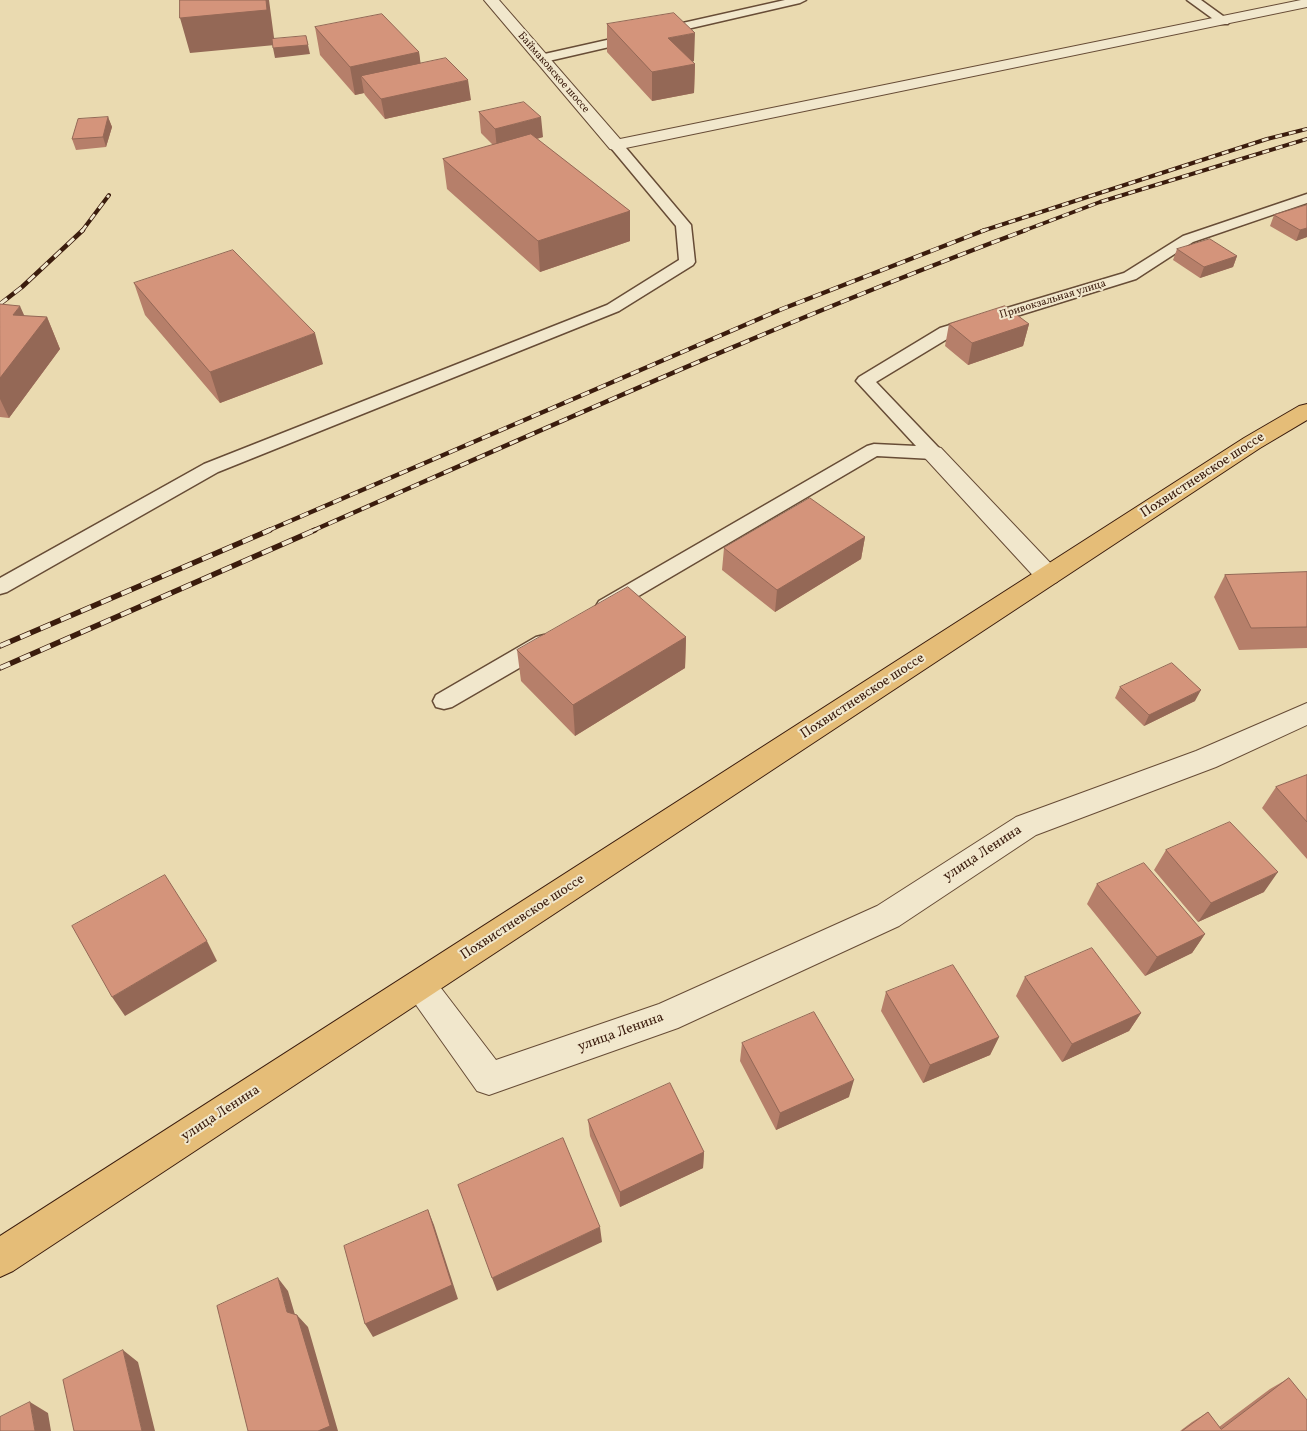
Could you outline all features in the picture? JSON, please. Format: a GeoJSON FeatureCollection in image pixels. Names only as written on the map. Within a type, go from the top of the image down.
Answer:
{"type":"FeatureCollection","features":[{"type":"Feature","properties":{"kind":"main road","name":"Похвистневское шоссе"},"geometry":{"type":"LineString","coordinates":[[420,984],[1252,443],[1305,414]]}},
{"type":"Feature","properties":{"kind":"main road","name":"улица Ленина"},"geometry":{"type":"LineString","coordinates":[[0,1258],[420,984]]}},
{"type":"Feature","properties":{"kind":"street","name":"Баймаковское шоссе"},"geometry":{"type":"LineString","coordinates":[[490,0],[616,145]]}},
{"type":"Feature","properties":{"kind":"street"},"geometry":{"type":"LineString","coordinates":[[616,145],[1307,3]]}},
{"type":"Feature","properties":{"kind":"street"},"geometry":{"type":"LineString","coordinates":[[932,453],[1048,576]]}},
{"type":"Feature","properties":{"kind":"street","name":"улица Ленина"},"geometry":{"type":"LineString","coordinates":[[420,984],[489,1079],[666,1017],[888,916],[1026,826],[1206,759],[1307,713]]}},
{"type":"Feature","properties":{"kind":"lane"},"geometry":{"type":"LineString","coordinates":[[540,59],[800,0]]}},
{"type":"Feature","properties":{"kind":"lane"},"geometry":{"type":"LineString","coordinates":[[1193,0],[1224,21]]}},
{"type":"Feature","properties":{"kind":"lane"},"geometry":{"type":"LineString","coordinates":[[0,587],[211,468],[613,308],[687,262],[683,225],[616,145]]}},
{"type":"Feature","properties":{"kind":"lane","name":"Привокзальная улица"},"geometry":{"type":"LineString","coordinates":[[932,453],[865,381],[946,332],[1130,276],[1188,239],[1307,198]]}},
{"type":"Feature","properties":{"kind":"lane"},"geometry":{"type":"LineString","coordinates":[[590,616],[874,450],[932,453]]}},
{"type":"Feature","properties":{"kind":"lane"},"geometry":{"type":"LineString","coordinates":[[444,701],[564,631]]}},
{"type":"Feature","properties":{"kind":"building"},"geometry":{"type":"Polygon","coordinates":[[[180,0],[266,0],[267,10],[180,18],[180,0]]]}},
{"type":"Feature","properties":{"kind":"building"},"geometry":{"type":"Polygon","coordinates":[[[674,13],[695,33],[668,38],[695,64],[652,72],[607,24],[674,13]]]}},
{"type":"Feature","properties":{"kind":"building"},"geometry":{"type":"Polygon","coordinates":[[[382,14],[419,52],[350,67],[315,27],[382,14]]]}},
{"type":"Feature","properties":{"kind":"building"},"geometry":{"type":"Polygon","coordinates":[[[306,36],[308,45],[273,48],[272,39],[306,36]]]}},
{"type":"Feature","properties":{"kind":"building"},"geometry":{"type":"Polygon","coordinates":[[[446,58],[468,80],[381,99],[361,76],[446,58]]]}},
{"type":"Feature","properties":{"kind":"building"},"geometry":{"type":"Polygon","coordinates":[[[524,102],[541,117],[495,129],[479,112],[524,102]]]}},
{"type":"Feature","properties":{"kind":"building"},"geometry":{"type":"Polygon","coordinates":[[[108,117],[103,137],[72,139],[78,119],[108,117]]]}},
{"type":"Feature","properties":{"kind":"building"},"geometry":{"type":"Polygon","coordinates":[[[531,134],[630,211],[538,241],[443,159],[531,134]]]}},
{"type":"Feature","properties":{"kind":"building"},"geometry":{"type":"Polygon","coordinates":[[[1307,205],[1307,228],[1300,230],[1274,215],[1307,205]]]}},
{"type":"Feature","properties":{"kind":"building"},"geometry":{"type":"Polygon","coordinates":[[[1210,239],[1237,256],[1204,267],[1177,249],[1210,239]]]}},
{"type":"Feature","properties":{"kind":"building"},"geometry":{"type":"Polygon","coordinates":[[[233,250],[315,333],[210,372],[134,283],[233,250]]]}},
{"type":"Feature","properties":{"kind":"building"},"geometry":{"type":"Polygon","coordinates":[[[0,304],[20,306],[13,315],[47,317],[0,378],[0,304]]]}},
{"type":"Feature","properties":{"kind":"building"},"geometry":{"type":"Polygon","coordinates":[[[1005,306],[1029,324],[972,343],[949,324],[1005,306]]]}},
{"type":"Feature","properties":{"kind":"building"},"geometry":{"type":"Polygon","coordinates":[[[810,498],[865,537],[777,590],[724,548],[810,498]]]}},
{"type":"Feature","properties":{"kind":"building"},"geometry":{"type":"Polygon","coordinates":[[[1307,572],[1307,627],[1251,628],[1225,575],[1307,572]]]}},
{"type":"Feature","properties":{"kind":"building"},"geometry":{"type":"Polygon","coordinates":[[[628,587],[686,637],[573,705],[517,650],[628,587]]]}},
{"type":"Feature","properties":{"kind":"building"},"geometry":{"type":"Polygon","coordinates":[[[1172,663],[1201,690],[1149,715],[1120,687],[1172,663]]]}},
{"type":"Feature","properties":{"kind":"building"},"geometry":{"type":"Polygon","coordinates":[[[1307,775],[1307,822],[1276,787],[1307,775]]]}},
{"type":"Feature","properties":{"kind":"building"},"geometry":{"type":"Polygon","coordinates":[[[1230,822],[1278,872],[1211,903],[1166,850],[1230,822]]]}},
{"type":"Feature","properties":{"kind":"building"},"geometry":{"type":"Polygon","coordinates":[[[1144,863],[1205,934],[1157,957],[1097,884],[1144,863]]]}},
{"type":"Feature","properties":{"kind":"building"},"geometry":{"type":"Polygon","coordinates":[[[165,875],[207,941],[112,997],[72,926],[165,875]]]}},
{"type":"Feature","properties":{"kind":"building"},"geometry":{"type":"Polygon","coordinates":[[[1092,948],[1141,1013],[1072,1044],[1025,977],[1092,948]]]}},
{"type":"Feature","properties":{"kind":"building"},"geometry":{"type":"Polygon","coordinates":[[[953,965],[999,1037],[930,1065],[886,992],[953,965]]]}},
{"type":"Feature","properties":{"kind":"building"},"geometry":{"type":"Polygon","coordinates":[[[814,1012],[854,1080],[780,1113],[742,1043],[814,1012]]]}},
{"type":"Feature","properties":{"kind":"building"},"geometry":{"type":"Polygon","coordinates":[[[670,1083],[704,1152],[620,1192],[588,1120],[670,1083]]]}},
{"type":"Feature","properties":{"kind":"building"},"geometry":{"type":"Polygon","coordinates":[[[563,1138],[600,1227],[492,1278],[458,1185],[563,1138]]]}},
{"type":"Feature","properties":{"kind":"building"},"geometry":{"type":"Polygon","coordinates":[[[428,1210],[452,1285],[365,1324],[344,1246],[428,1210]]]}},
{"type":"Feature","properties":{"kind":"building"},"geometry":{"type":"Polygon","coordinates":[[[278,1278],[287,1312],[297,1315],[330,1426],[318,1431],[248,1431],[217,1306],[278,1278]]]}},
{"type":"Feature","properties":{"kind":"building"},"geometry":{"type":"Polygon","coordinates":[[[123,1350],[142,1431],[74,1431],[63,1380],[123,1350]]]}},
{"type":"Feature","properties":{"kind":"building"},"geometry":{"type":"Polygon","coordinates":[[[1289,1378],[1307,1400],[1307,1431],[1182,1431],[1208,1412],[1221,1429],[1289,1378]]]}},
{"type":"Feature","properties":{"kind":"building"},"geometry":{"type":"Polygon","coordinates":[[[30,1402],[35,1431],[0,1431],[0,1417],[30,1402]]]}},
{"type":"Feature","properties":{"kind":"railway"},"geometry":{"type":"LineString","coordinates":[[985,230],[1267,139],[1307,129]]}},
{"type":"Feature","properties":{"kind":"railway"},"geometry":{"type":"LineString","coordinates":[[1023,231],[1100,202],[1307,139]]}},
{"type":"Feature","properties":{"kind":"railway"},"geometry":{"type":"LineString","coordinates":[[82,231],[109,195]]}},
{"type":"Feature","properties":{"kind":"railway"},"geometry":{"type":"LineString","coordinates":[[267,531],[782,309],[985,230]]}},
{"type":"Feature","properties":{"kind":"railway"},"geometry":{"type":"LineString","coordinates":[[312,531],[756,337],[1026,230]]}},
{"type":"Feature","properties":{"kind":"railway"},"geometry":{"type":"LineString","coordinates":[[0,304],[22,287],[82,231]]}},
{"type":"Feature","properties":{"kind":"railway"},"geometry":{"type":"LineString","coordinates":[[0,646],[270,530]]}},
{"type":"Feature","properties":{"kind":"railway"},"geometry":{"type":"LineString","coordinates":[[0,668],[315,530]]}}]}
